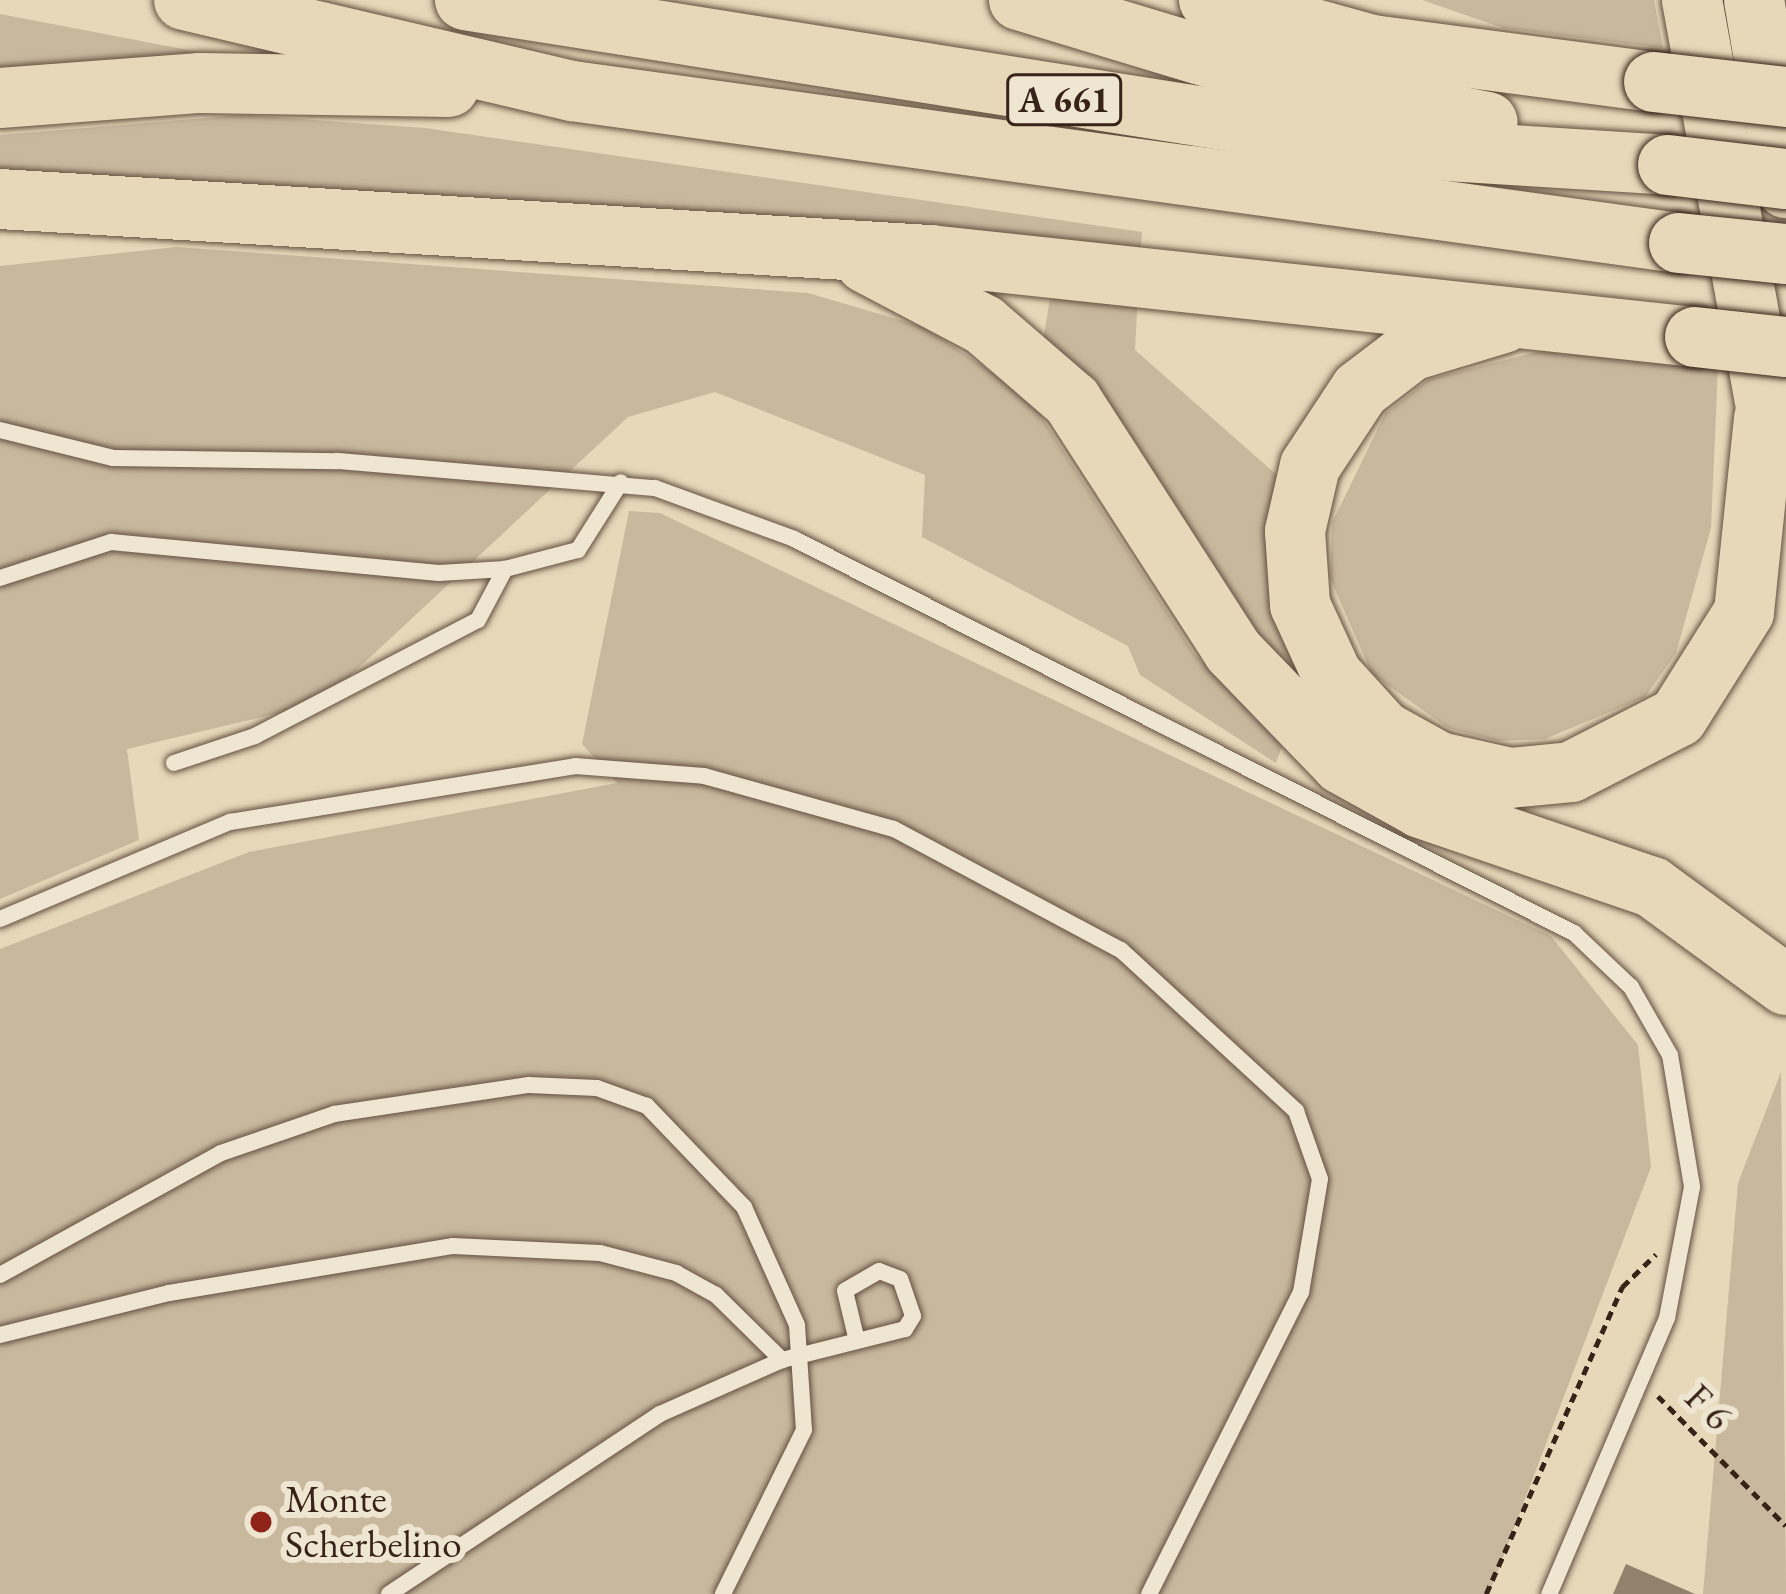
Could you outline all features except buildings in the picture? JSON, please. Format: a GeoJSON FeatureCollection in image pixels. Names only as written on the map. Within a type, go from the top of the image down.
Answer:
{"type":"FeatureCollection","features":[{"type":"Feature","properties":{"kind":"highway","name":"A 661"},"geometry":{"type":"LineString","coordinates":[[184,0],[572,91],[1786,254]]}},
{"type":"Feature","properties":{"kind":"highway","name":"A 661"},"geometry":{"type":"LineString","coordinates":[[465,0],[1402,148],[1786,179]]}},
{"type":"Feature","properties":{"kind":"highway"},"geometry":{"type":"LineString","coordinates":[[1019,0],[1304,86],[1668,166]]}},
{"type":"Feature","properties":{"kind":"highway"},"geometry":{"type":"LineString","coordinates":[[1210,0],[1372,45],[1786,97]]}},
{"type":"Feature","properties":{"kind":"highway"},"geometry":{"type":"LineString","coordinates":[[1307,0],[1372,45]]}},
{"type":"Feature","properties":{"kind":"highway"},"geometry":{"type":"LineString","coordinates":[[1692,0],[1765,418],[1786,491]]}},
{"type":"Feature","properties":{"kind":"highway"},"geometry":{"type":"LineString","coordinates":[[1754,0],[1786,188]]}},
{"type":"Feature","properties":{"kind":"highway"},"geometry":{"type":"LineString","coordinates":[[24,95],[297,82],[572,91]]}},
{"type":"Feature","properties":{"kind":"highway"},"geometry":{"type":"LineString","coordinates":[[0,199],[834,248],[1546,317],[1786,346]]}},
{"type":"Feature","properties":{"kind":"highway"},"geometry":{"type":"LineString","coordinates":[[0,235],[145,209]]}},
{"type":"Feature","properties":{"kind":"highway"},"geometry":{"type":"LineString","coordinates":[[834,248],[984,325],[1072,401],[1233,651],[1342,764],[1421,808],[1652,887],[1786,985]]}},
{"type":"Feature","properties":{"kind":"highway"},"geometry":{"type":"LineString","coordinates":[[1546,317],[1463,332],[1383,368],[1338,416],[1303,490],[1295,565],[1312,640],[1354,705],[1439,762],[1510,778],[1571,772],[1678,717],[1744,612],[1765,418]]}},
{"type":"Feature","properties":{"kind":"lane"},"geometry":{"type":"LineString","coordinates":[[0,430],[146,461],[338,460],[621,482],[794,539],[1574,933],[1631,987],[1670,1055],[1691,1148],[1684,1256],[1641,1379],[1549,1594]]}},
{"type":"Feature","properties":{"kind":"lane"},"geometry":{"type":"LineString","coordinates":[[0,578],[111,542],[439,573],[505,569],[578,550],[621,482]]}},
{"type":"Feature","properties":{"kind":"lane"},"geometry":{"type":"LineString","coordinates":[[174,763],[255,736],[478,620],[505,569]]}},
{"type":"Feature","properties":{"kind":"lane"},"geometry":{"type":"LineString","coordinates":[[0,919],[230,823],[575,766],[704,776],[894,829],[1121,950],[1295,1111],[1320,1179],[1301,1292],[1149,1594]]}},
{"type":"Feature","properties":{"kind":"lane"},"geometry":{"type":"LineString","coordinates":[[0,1275],[220,1153],[334,1114],[447,1090],[597,1088],[647,1106],[710,1159],[783,1286],[804,1430],[723,1594]]}},
{"type":"Feature","properties":{"kind":"lane"},"geometry":{"type":"LineString","coordinates":[[0,1335],[169,1293],[453,1246],[600,1253],[676,1273],[716,1294],[790,1358]]}},
{"type":"Feature","properties":{"kind":"lane"},"geometry":{"type":"LineString","coordinates":[[389,1594],[660,1414],[790,1358],[905,1329],[913,1316],[900,1279],[879,1271],[845,1291],[857,1341]]}},
{"type":"Feature","properties":{"kind":"path"},"geometry":{"type":"LineString","coordinates":[[1486,1594],[1622,1287],[1658,1253],[1684,1256]]}},
{"type":"Feature","properties":{"kind":"path","name":"F 6"},"geometry":{"type":"LineString","coordinates":[[1641,1379],[1786,1526]]}},
{"type":"Feature","properties":{"kind":"shaded area"},"geometry":{"type":"Polygon","coordinates":[[[1422,0],[1654,0],[1663,48],[1503,28],[1422,0]]]}},
{"type":"Feature","properties":{"kind":"shaded area"},"geometry":{"type":"Polygon","coordinates":[[[0,14],[272,66],[0,75],[0,14]]]}},
{"type":"Feature","properties":{"kind":"shaded area"},"geometry":{"type":"Polygon","coordinates":[[[242,115],[425,128],[1142,232],[1140,258],[0,173],[0,135],[242,115]]]}},
{"type":"Feature","properties":{"kind":"shaded area"},"geometry":{"type":"Polygon","coordinates":[[[176,247],[808,293],[924,327],[1028,396],[1193,652],[1282,746],[1276,763],[1140,675],[1128,646],[922,537],[925,475],[715,392],[628,417],[321,703],[127,749],[139,840],[0,899],[0,266],[176,247]]]}},
{"type":"Feature","properties":{"kind":"shaded area"},"geometry":{"type":"Polygon","coordinates":[[[1052,286],[1138,294],[1135,350],[1286,483],[1307,715],[1041,354],[1052,286]]]}},
{"type":"Feature","properties":{"kind":"shaded area"},"geometry":{"type":"Polygon","coordinates":[[[1545,350],[1718,368],[1711,528],[1676,653],[1645,697],[1545,739],[1498,741],[1448,728],[1372,674],[1330,578],[1332,523],[1385,414],[1429,379],[1545,350]]]}},
{"type":"Feature","properties":{"kind":"shaded area"},"geometry":{"type":"Polygon","coordinates":[[[629,511],[660,513],[1551,936],[1638,1045],[1651,1167],[1489,1594],[0,1594],[0,949],[249,852],[617,783],[582,744],[629,511]]]}},
{"type":"Feature","properties":{"kind":"shaded area"},"geometry":{"type":"Polygon","coordinates":[[[1781,1072],[1786,1594],[1703,1594],[1738,1183],[1781,1072]]]}},
{"type":"Feature","properties":{"kind":"place","name":"Monte Scherbelino"},"geometry":{"type":"Point","coordinates":[261,1522]}}]}
